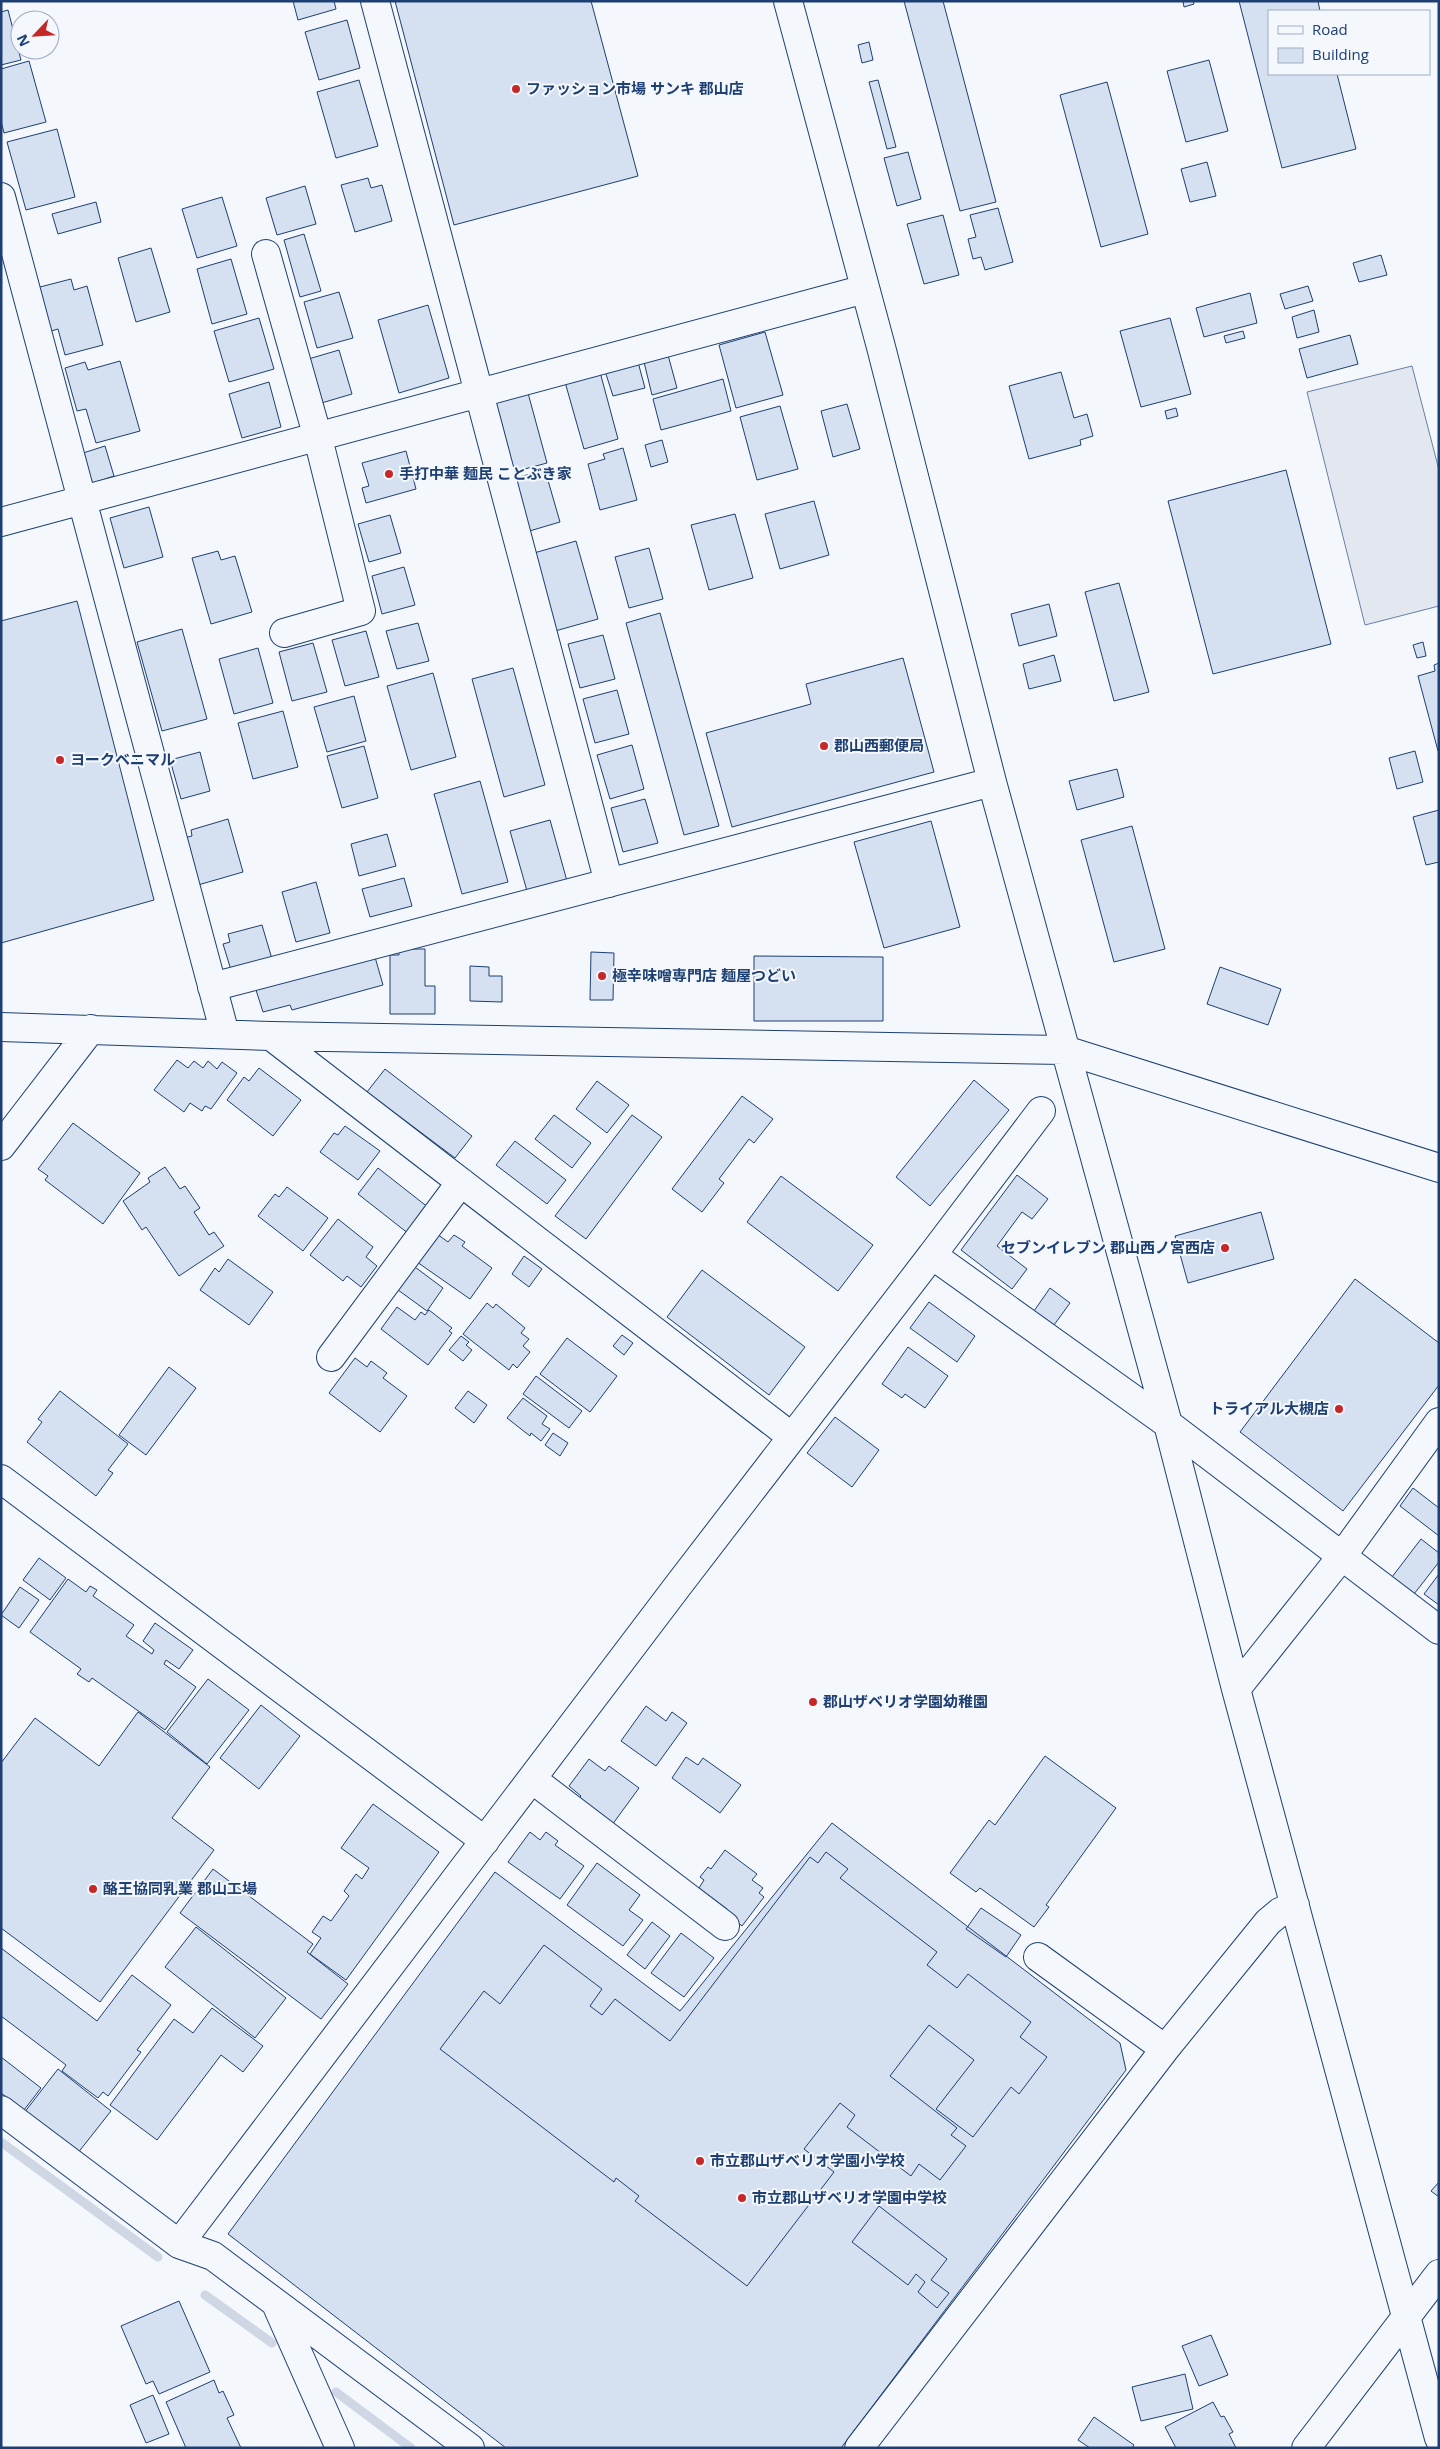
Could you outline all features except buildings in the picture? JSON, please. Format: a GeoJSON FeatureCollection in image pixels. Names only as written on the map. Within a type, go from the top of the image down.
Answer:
{"type":"FeatureCollection","features":[{"type":"Feature","properties":{"kind":"street"},"geometry":{"type":"LineString","coordinates":[[375,1],[608,883]]}},
{"type":"Feature","properties":{"kind":"street"},"geometry":{"type":"LineString","coordinates":[[788,1],[865,289],[992,782],[1168,1424],[1236,1689],[1439,2438]]}},
{"type":"Feature","properties":{"kind":"street"},"geometry":{"type":"LineString","coordinates":[[1,197],[84,501],[225,1034]]}},
{"type":"Feature","properties":{"kind":"street"},"geometry":{"type":"LineString","coordinates":[[266,254],[318,438],[361,611],[284,633]]}},
{"type":"Feature","properties":{"kind":"street"},"geometry":{"type":"LineString","coordinates":[[1,522],[865,289]]}},
{"type":"Feature","properties":{"kind":"street"},"geometry":{"type":"LineString","coordinates":[[212,986],[992,782]]}},
{"type":"Feature","properties":{"kind":"street"},"geometry":{"type":"LineString","coordinates":[[1,1027],[271,1036],[1065,1050],[1439,1168]]}},
{"type":"Feature","properties":{"kind":"street"},"geometry":{"type":"LineString","coordinates":[[1,1146],[91,1029]]}},
{"type":"Feature","properties":{"kind":"street"},"geometry":{"type":"LineString","coordinates":[[271,1036],[792,1437]]}},
{"type":"Feature","properties":{"kind":"street"},"geometry":{"type":"LineString","coordinates":[[179,2244],[1041,1111]]}},
{"type":"Feature","properties":{"kind":"street"},"geometry":{"type":"LineString","coordinates":[[330,1357],[461,1182]]}},
{"type":"Feature","properties":{"kind":"street"},"geometry":{"type":"LineString","coordinates":[[932,1255],[1168,1424],[1439,1630]]}},
{"type":"Feature","properties":{"kind":"street"},"geometry":{"type":"LineString","coordinates":[[1236,1689],[1342,1556],[1439,1422]]}},
{"type":"Feature","properties":{"kind":"street"},"geometry":{"type":"LineString","coordinates":[[1,1479],[485,1841]]}},
{"type":"Feature","properties":{"kind":"street"},"geometry":{"type":"LineString","coordinates":[[532,1779],[725,1926]]}},
{"type":"Feature","properties":{"kind":"street"},"geometry":{"type":"LineString","coordinates":[[859,2448],[1165,2049],[1268,1922],[1280,1912],[1295,1905]]}},
{"type":"Feature","properties":{"kind":"street"},"geometry":{"type":"LineString","coordinates":[[1038,1957],[1165,2049]]}},
{"type":"Feature","properties":{"kind":"street"},"geometry":{"type":"LineString","coordinates":[[1,2110],[179,2244],[213,2256],[470,2448]]}},
{"type":"Feature","properties":{"kind":"street"},"geometry":{"type":"LineString","coordinates":[[1306,2448],[1439,2274]]}},
{"type":"Feature","properties":{"kind":"street"},"geometry":{"type":"LineString","coordinates":[[277,2304],[340,2448]]}},
{"type":"Feature","properties":{"kind":"shaded area"},"geometry":{"type":"Polygon","coordinates":[[[1412,366],[1439,470],[1439,606],[1365,625],[1307,392],[1412,366]]]}},
{"type":"Feature","properties":{"kind":"waterway"},"geometry":{"type":"LineString","coordinates":[[1,2142],[158,2257]]}},
{"type":"Feature","properties":{"kind":"waterway"},"geometry":{"type":"LineString","coordinates":[[205,2295],[272,2343]]}},
{"type":"Feature","properties":{"kind":"waterway"},"geometry":{"type":"LineString","coordinates":[[336,2392],[411,2448]]}},
{"type":"Feature","properties":{"kind":"place","name":"ファッション市場 サンキ 郡山店"},"geometry":{"type":"Point","coordinates":[516,89]}},
{"type":"Feature","properties":{"kind":"place","name":"手打中華 麺民 ことぶき家"},"geometry":{"type":"Point","coordinates":[389,474]}},
{"type":"Feature","properties":{"kind":"place","name":"郡山西郵便局"},"geometry":{"type":"Point","coordinates":[824,746]}},
{"type":"Feature","properties":{"kind":"place","name":"ヨークベニマル"},"geometry":{"type":"Point","coordinates":[60,760]}},
{"type":"Feature","properties":{"kind":"place","name":"極辛味噌専門店 麺屋つどい"},"geometry":{"type":"Point","coordinates":[602,976]}},
{"type":"Feature","properties":{"kind":"place","name":"セブンイレブン 郡山西ノ宮西店"},"geometry":{"type":"Point","coordinates":[1225,1248]}},
{"type":"Feature","properties":{"kind":"place","name":"トライアル大槻店"},"geometry":{"type":"Point","coordinates":[1339,1409]}},
{"type":"Feature","properties":{"kind":"place","name":"郡山ザベリオ学園幼稚園"},"geometry":{"type":"Point","coordinates":[813,1702]}},
{"type":"Feature","properties":{"kind":"place","name":"酪王協同乳業 郡山工場"},"geometry":{"type":"Point","coordinates":[93,1889]}},
{"type":"Feature","properties":{"kind":"place","name":"市立郡山ザベリオ学園小学校"},"geometry":{"type":"Point","coordinates":[700,2161]}},
{"type":"Feature","properties":{"kind":"place","name":"市立郡山ザベリオ学園中学校"},"geometry":{"type":"Point","coordinates":[742,2198]}}]}
